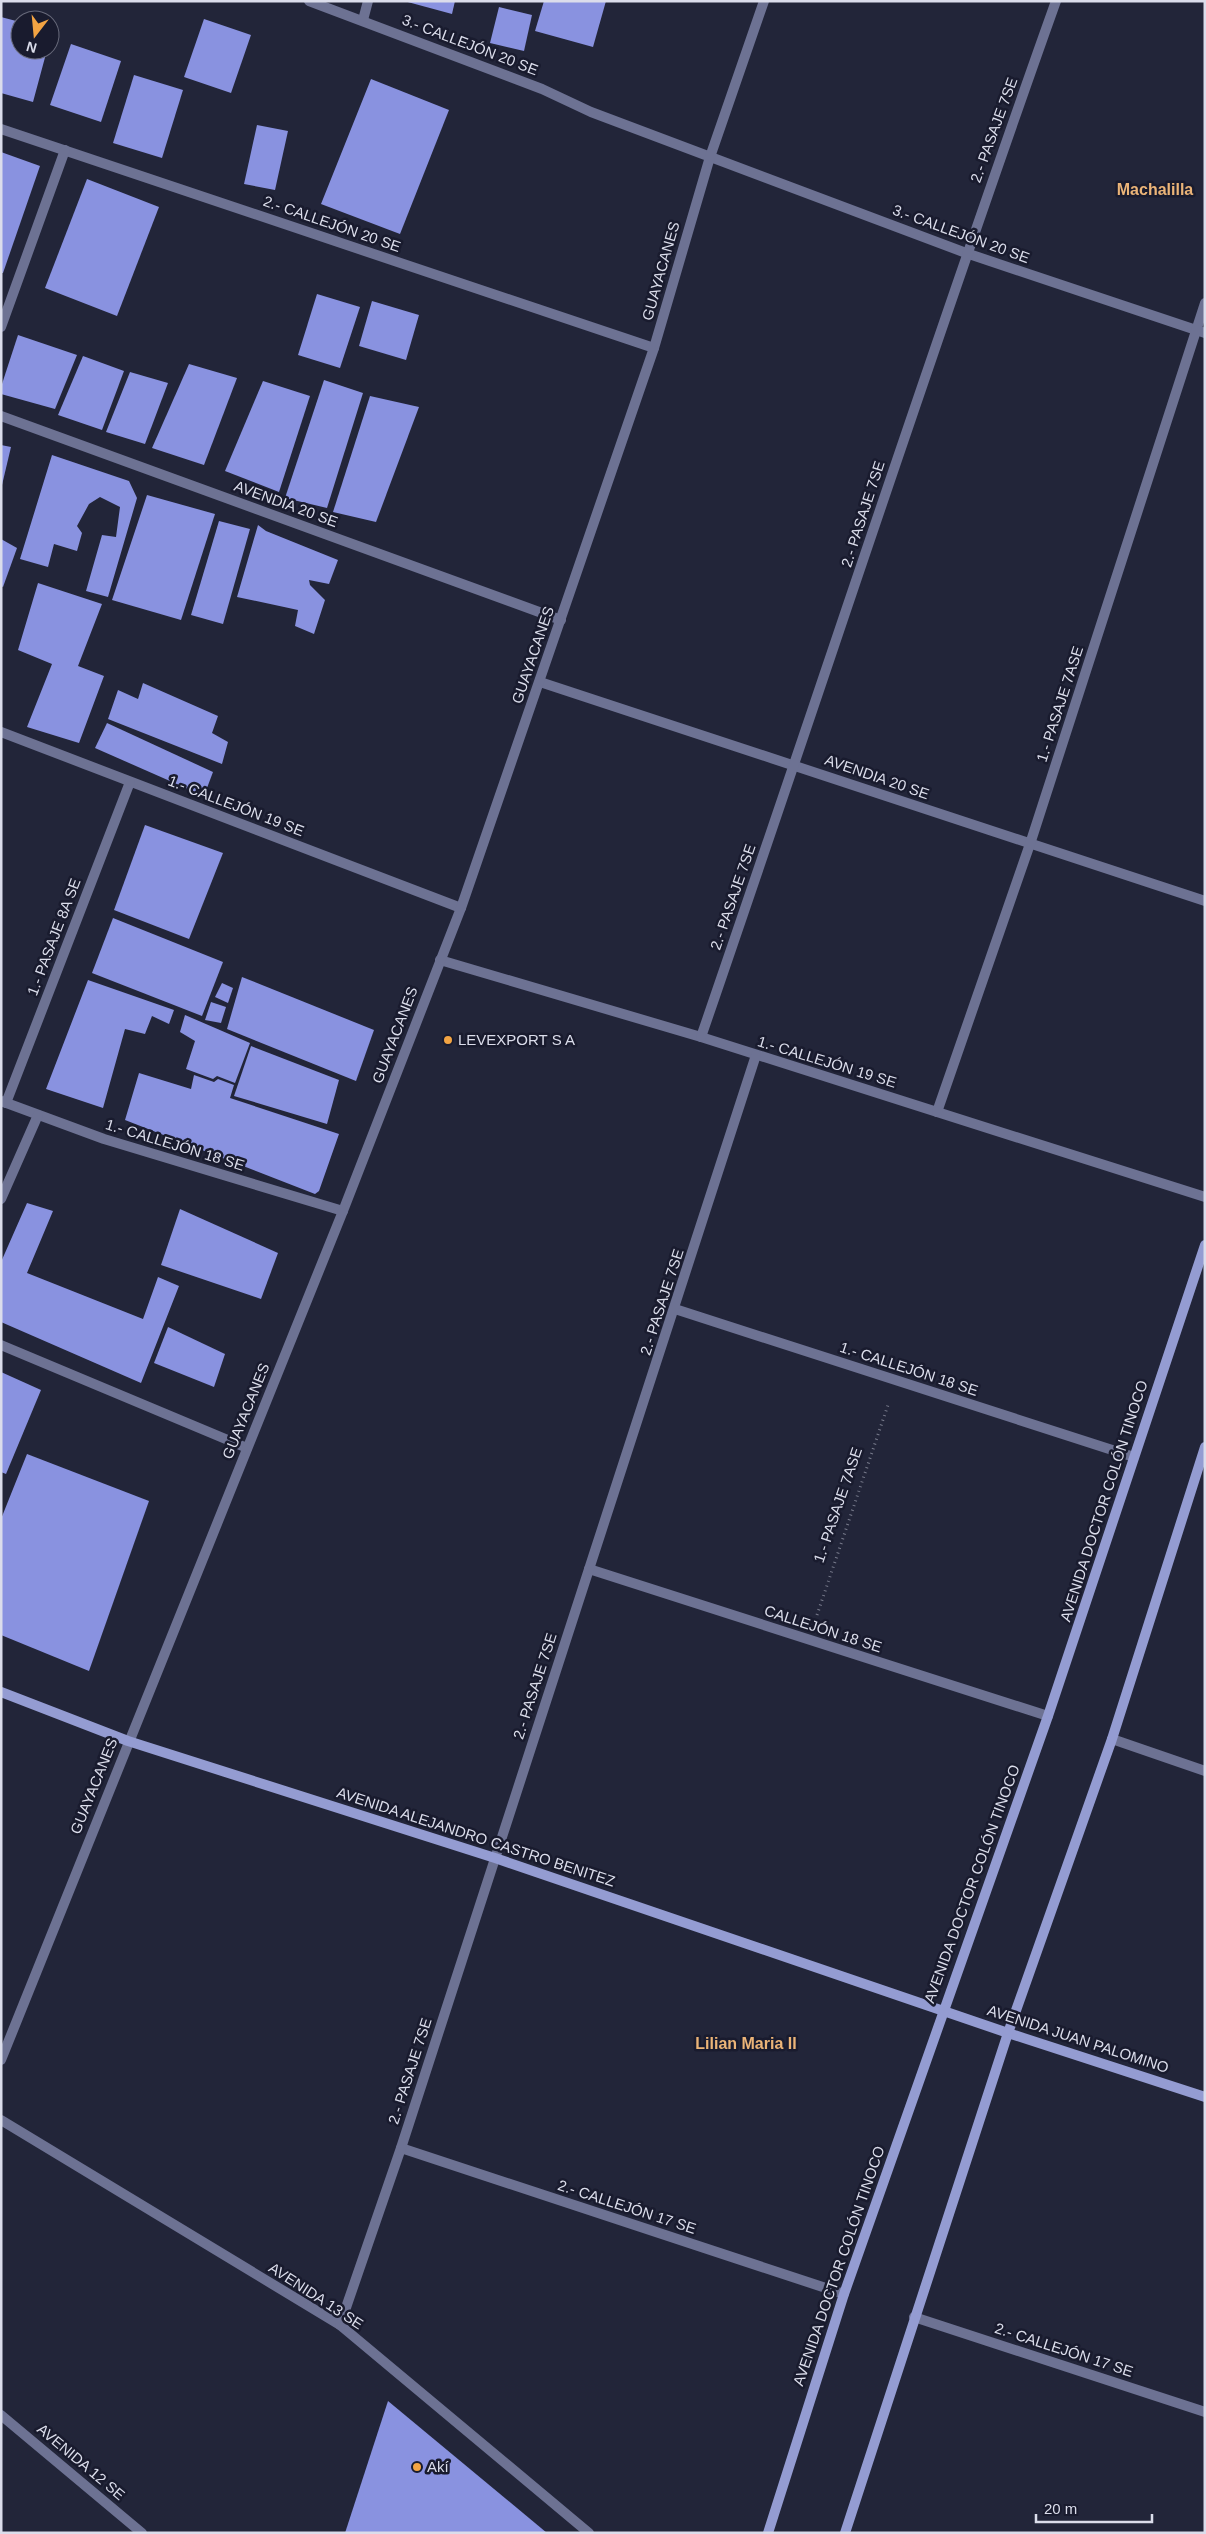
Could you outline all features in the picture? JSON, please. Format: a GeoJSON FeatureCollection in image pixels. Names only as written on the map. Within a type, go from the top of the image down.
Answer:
{"type":"FeatureCollection","features":[{"type":"Feature","properties":{"kind":"main road","name":"AVENIDA DOCTOR COLÓN TINOCO"},"geometry":{"type":"LineString","coordinates":[[768,2533],[844,2294],[1048,1716],[1205,1244]]}},
{"type":"Feature","properties":{"kind":"main road"},"geometry":{"type":"LineString","coordinates":[[845,2533],[1008,2033],[1112,1739],[1200,1478],[1205,1447]]}},
{"type":"Feature","properties":{"kind":"main road","name":"AVENIDA ALEJANDRO CASTRO BENITEZ"},"geometry":{"type":"LineString","coordinates":[[1,1692],[128,1741],[495,1858],[943,2010]]}},
{"type":"Feature","properties":{"kind":"main road","name":"AVENIDA JUAN PALOMINO"},"geometry":{"type":"LineString","coordinates":[[943,2010],[1205,2097]]}},
{"type":"Feature","properties":{"kind":"street","name":"3.- CALLEJÓN 20 SE"},"geometry":{"type":"LineString","coordinates":[[309,1],[542,89],[591,112],[966,253],[1200,331]]}},
{"type":"Feature","properties":{"kind":"street"},"geometry":{"type":"LineString","coordinates":[[363,20],[368,1]]}},
{"type":"Feature","properties":{"kind":"street","name":"GUAYACANES"},"geometry":{"type":"LineString","coordinates":[[1,2060],[343,1211],[461,908],[654,348],[710,157],[764,1]]}},
{"type":"Feature","properties":{"kind":"street","name":"2.- PASAJE 7SE"},"geometry":{"type":"LineString","coordinates":[[701,1037],[795,765],[966,253],[1056,1]]}},
{"type":"Feature","properties":{"kind":"street","name":"2.- CALLEJÓN 20 SE"},"geometry":{"type":"LineString","coordinates":[[1,129],[654,348]]}},
{"type":"Feature","properties":{"kind":"street"},"geometry":{"type":"LineString","coordinates":[[1,327],[65,150]]}},
{"type":"Feature","properties":{"kind":"street","name":"1.- PASAJE 7ASE"},"geometry":{"type":"LineString","coordinates":[[936,1112],[1030,844],[1200,331],[1205,303]]}},
{"type":"Feature","properties":{"kind":"street","name":"AVENDIA 20 SE"},"geometry":{"type":"LineString","coordinates":[[1,416],[561,620]]}},
{"type":"Feature","properties":{"kind":"street","name":"AVENDIA 20 SE"},"geometry":{"type":"LineString","coordinates":[[540,682],[1205,901]]}},
{"type":"Feature","properties":{"kind":"street","name":"1.- CALLEJÓN 19 SE"},"geometry":{"type":"LineString","coordinates":[[1,732],[461,908]]}},
{"type":"Feature","properties":{"kind":"street","name":"1.- PASAJE 8A SE"},"geometry":{"type":"LineString","coordinates":[[4,1102],[130,782]]}},
{"type":"Feature","properties":{"kind":"street","name":"1.- CALLEJÓN 19 SE"},"geometry":{"type":"LineString","coordinates":[[440,960],[701,1037],[1205,1197]]}},
{"type":"Feature","properties":{"kind":"street","name":"2.- PASAJE 7SE"},"geometry":{"type":"LineString","coordinates":[[340,2325],[401,2148],[756,1056]]}},
{"type":"Feature","properties":{"kind":"street","name":"1.- CALLEJÓN 18 SE"},"geometry":{"type":"LineString","coordinates":[[4,1102],[104,1139],[343,1211]]}},
{"type":"Feature","properties":{"kind":"street"},"geometry":{"type":"LineString","coordinates":[[1,1199],[38,1115]]}},
{"type":"Feature","properties":{"kind":"street","name":"1.- CALLEJÓN 18 SE"},"geometry":{"type":"LineString","coordinates":[[675,1310],[1134,1457]]}},
{"type":"Feature","properties":{"kind":"street"},"geometry":{"type":"LineString","coordinates":[[1,1345],[247,1448]]}},
{"type":"Feature","properties":{"kind":"street","name":"CALLEJÓN 18 SE"},"geometry":{"type":"LineString","coordinates":[[589,1569],[1048,1716]]}},
{"type":"Feature","properties":{"kind":"street"},"geometry":{"type":"LineString","coordinates":[[1112,1739],[1205,1771]]}},
{"type":"Feature","properties":{"kind":"street","name":"AVENIDA 13 SE"},"geometry":{"type":"LineString","coordinates":[[1,2120],[340,2325],[589,2533]]}},
{"type":"Feature","properties":{"kind":"street","name":"2.- CALLEJÓN 17 SE"},"geometry":{"type":"LineString","coordinates":[[401,2148],[844,2294]]}},
{"type":"Feature","properties":{"kind":"street","name":"2.- CALLEJÓN 17 SE"},"geometry":{"type":"LineString","coordinates":[[914,2317],[1205,2412]]}},
{"type":"Feature","properties":{"kind":"street","name":"AVENIDA 12 SE"},"geometry":{"type":"LineString","coordinates":[[1,2415],[142,2533]]}},
{"type":"Feature","properties":{"kind":"path","name":"1.- PASAJE 7ASE"},"geometry":{"type":"LineString","coordinates":[[808,1640],[896,1381]]}},
{"type":"Feature","properties":{"kind":"building"},"geometry":{"type":"Polygon","coordinates":[[[404,1],[455,1],[452,14],[404,1]]]}},
{"type":"Feature","properties":{"kind":"building"},"geometry":{"type":"Polygon","coordinates":[[[544,1],[606,1],[593,47],[535,31],[544,1]]]}},
{"type":"Feature","properties":{"kind":"building"},"geometry":{"type":"Polygon","coordinates":[[[499,7],[532,15],[524,51],[490,43],[499,7]]]}},
{"type":"Feature","properties":{"kind":"building"},"geometry":{"type":"Polygon","coordinates":[[[1,17],[10,19],[10,60],[44,60],[33,102],[1,93],[1,17]]]}},
{"type":"Feature","properties":{"kind":"building"},"geometry":{"type":"Polygon","coordinates":[[[204,19],[251,35],[231,93],[184,77],[204,19]]]}},
{"type":"Feature","properties":{"kind":"building"},"geometry":{"type":"Polygon","coordinates":[[[71,44],[121,61],[101,122],[50,105],[71,44]]]}},
{"type":"Feature","properties":{"kind":"building"},"geometry":{"type":"Polygon","coordinates":[[[134,75],[183,90],[162,158],[113,143],[134,75]]]}},
{"type":"Feature","properties":{"kind":"building"},"geometry":{"type":"Polygon","coordinates":[[[371,79],[449,110],[400,234],[321,204],[371,79]]]}},
{"type":"Feature","properties":{"kind":"building"},"geometry":{"type":"Polygon","coordinates":[[[257,125],[288,131],[275,190],[244,184],[257,125]]]}},
{"type":"Feature","properties":{"kind":"building"},"geometry":{"type":"Polygon","coordinates":[[[1,152],[40,166],[3,273],[1,273],[1,152]]]}},
{"type":"Feature","properties":{"kind":"building"},"geometry":{"type":"Polygon","coordinates":[[[87,179],[159,207],[117,316],[45,288],[87,179]]]}},
{"type":"Feature","properties":{"kind":"building"},"geometry":{"type":"Polygon","coordinates":[[[317,294],[360,307],[340,368],[298,355],[317,294]]]}},
{"type":"Feature","properties":{"kind":"building"},"geometry":{"type":"Polygon","coordinates":[[[372,301],[419,315],[406,360],[359,346],[372,301]]]}},
{"type":"Feature","properties":{"kind":"building"},"geometry":{"type":"Polygon","coordinates":[[[18,335],[77,355],[55,409],[1,394],[1,387],[18,335]]]}},
{"type":"Feature","properties":{"kind":"building"},"geometry":{"type":"Polygon","coordinates":[[[83,356],[124,371],[102,430],[58,415],[83,356]]]}},
{"type":"Feature","properties":{"kind":"building"},"geometry":{"type":"Polygon","coordinates":[[[189,364],[237,378],[204,465],[152,448],[189,364]]]}},
{"type":"Feature","properties":{"kind":"building"},"geometry":{"type":"Polygon","coordinates":[[[130,372],[168,383],[145,444],[106,432],[130,372]]]}},
{"type":"Feature","properties":{"kind":"building"},"geometry":{"type":"Polygon","coordinates":[[[324,380],[363,393],[327,508],[285,498],[324,380]]]}},
{"type":"Feature","properties":{"kind":"building"},"geometry":{"type":"Polygon","coordinates":[[[263,381],[310,396],[279,492],[225,471],[263,381]]]}},
{"type":"Feature","properties":{"kind":"building"},"geometry":{"type":"Polygon","coordinates":[[[370,396],[419,407],[376,522],[333,512],[370,396]]]}},
{"type":"Feature","properties":{"kind":"building"},"geometry":{"type":"Polygon","coordinates":[[[1,445],[11,447],[2,485],[1,485],[1,445]]]}},
{"type":"Feature","properties":{"kind":"building"},"geometry":{"type":"Polygon","coordinates":[[[52,455],[129,481],[137,498],[108,597],[86,591],[102,535],[116,537],[120,507],[100,497],[89,504],[77,526],[82,533],[77,551],[54,544],[48,567],[20,559],[52,455]]]}},
{"type":"Feature","properties":{"kind":"building"},"geometry":{"type":"Polygon","coordinates":[[[147,495],[215,514],[181,620],[112,600],[147,495]]]}},
{"type":"Feature","properties":{"kind":"building"},"geometry":{"type":"Polygon","coordinates":[[[219,521],[250,529],[223,624],[191,615],[219,521]]]}},
{"type":"Feature","properties":{"kind":"building"},"geometry":{"type":"Polygon","coordinates":[[[258,525],[266,531],[338,560],[329,584],[309,580],[310,585],[325,600],[314,634],[295,626],[298,610],[237,597],[258,525]]]}},
{"type":"Feature","properties":{"kind":"building"},"geometry":{"type":"Polygon","coordinates":[[[1,539],[17,548],[3,587],[1,586],[1,539]]]}},
{"type":"Feature","properties":{"kind":"building"},"geometry":{"type":"Polygon","coordinates":[[[38,583],[102,604],[78,666],[104,676],[79,743],[27,727],[52,664],[18,650],[38,583]]]}},
{"type":"Feature","properties":{"kind":"building"},"geometry":{"type":"Polygon","coordinates":[[[143,683],[218,716],[212,733],[228,742],[222,764],[108,719],[118,690],[138,699],[143,683]]]}},
{"type":"Feature","properties":{"kind":"building"},"geometry":{"type":"Polygon","coordinates":[[[107,723],[213,772],[204,796],[95,748],[107,723]]]}},
{"type":"Feature","properties":{"kind":"building"},"geometry":{"type":"Polygon","coordinates":[[[145,825],[223,853],[189,939],[114,910],[145,825]]]}},
{"type":"Feature","properties":{"kind":"building"},"geometry":{"type":"Polygon","coordinates":[[[113,918],[223,962],[202,1016],[92,973],[113,918]]]}},
{"type":"Feature","properties":{"kind":"building"},"geometry":{"type":"Polygon","coordinates":[[[242,977],[374,1030],[356,1081],[227,1029],[242,977]]]}},
{"type":"Feature","properties":{"kind":"building"},"geometry":{"type":"Polygon","coordinates":[[[88,980],[174,1010],[169,1024],[152,1016],[145,1034],[125,1029],[103,1108],[46,1089],[88,980]]]}},
{"type":"Feature","properties":{"kind":"building"},"geometry":{"type":"Polygon","coordinates":[[[222,983],[233,988],[228,1003],[215,997],[222,983]]]}},
{"type":"Feature","properties":{"kind":"building"},"geometry":{"type":"Polygon","coordinates":[[[211,1002],[226,1007],[221,1023],[205,1020],[211,1002]]]}},
{"type":"Feature","properties":{"kind":"building"},"geometry":{"type":"Polygon","coordinates":[[[185,1015],[250,1043],[235,1083],[217,1076],[213,1079],[186,1069],[195,1041],[180,1032],[185,1015]]]}},
{"type":"Feature","properties":{"kind":"building"},"geometry":{"type":"Polygon","coordinates":[[[251,1046],[339,1080],[327,1124],[234,1096],[251,1046]]]}},
{"type":"Feature","properties":{"kind":"building"},"geometry":{"type":"Polygon","coordinates":[[[139,1073],[191,1089],[194,1075],[214,1082],[218,1079],[234,1085],[230,1098],[339,1134],[319,1191],[315,1194],[125,1120],[139,1073]]]}},
{"type":"Feature","properties":{"kind":"building"},"geometry":{"type":"Polygon","coordinates":[[[27,1203],[53,1211],[27,1273],[143,1319],[158,1277],[179,1286],[141,1383],[1,1322],[1,1262],[27,1203]]]}},
{"type":"Feature","properties":{"kind":"building"},"geometry":{"type":"Polygon","coordinates":[[[180,1209],[278,1253],[261,1299],[161,1265],[180,1209]]]}},
{"type":"Feature","properties":{"kind":"building"},"geometry":{"type":"Polygon","coordinates":[[[168,1327],[225,1354],[214,1387],[154,1363],[168,1327]]]}},
{"type":"Feature","properties":{"kind":"building"},"geometry":{"type":"Polygon","coordinates":[[[1,1372],[41,1390],[6,1474],[1,1472],[1,1372]]]}},
{"type":"Feature","properties":{"kind":"building"},"geometry":{"type":"Polygon","coordinates":[[[27,1454],[149,1501],[89,1671],[1,1635],[1,1519],[27,1454]]]}},
{"type":"Feature","properties":{"kind":"building","name":"Akí"},"geometry":{"type":"Polygon","coordinates":[[[388,2401],[547,2533],[345,2533],[388,2401]]]}},
{"type":"Feature","properties":{"kind":"place","name":"LEVEXPORT S A"},"geometry":{"type":"Point","coordinates":[448,1040]}},
{"type":"Feature","properties":{"kind":"place","name":"Akí"},"geometry":{"type":"Point","coordinates":[417,2467]}},
{"type":"Feature","properties":{"kind":"district","name":"Machalilla"},"geometry":{"type":"Point","coordinates":[1155,189]}},
{"type":"Feature","properties":{"kind":"district","name":"Lilian Maria II"},"geometry":{"type":"Point","coordinates":[746,2043]}}]}
